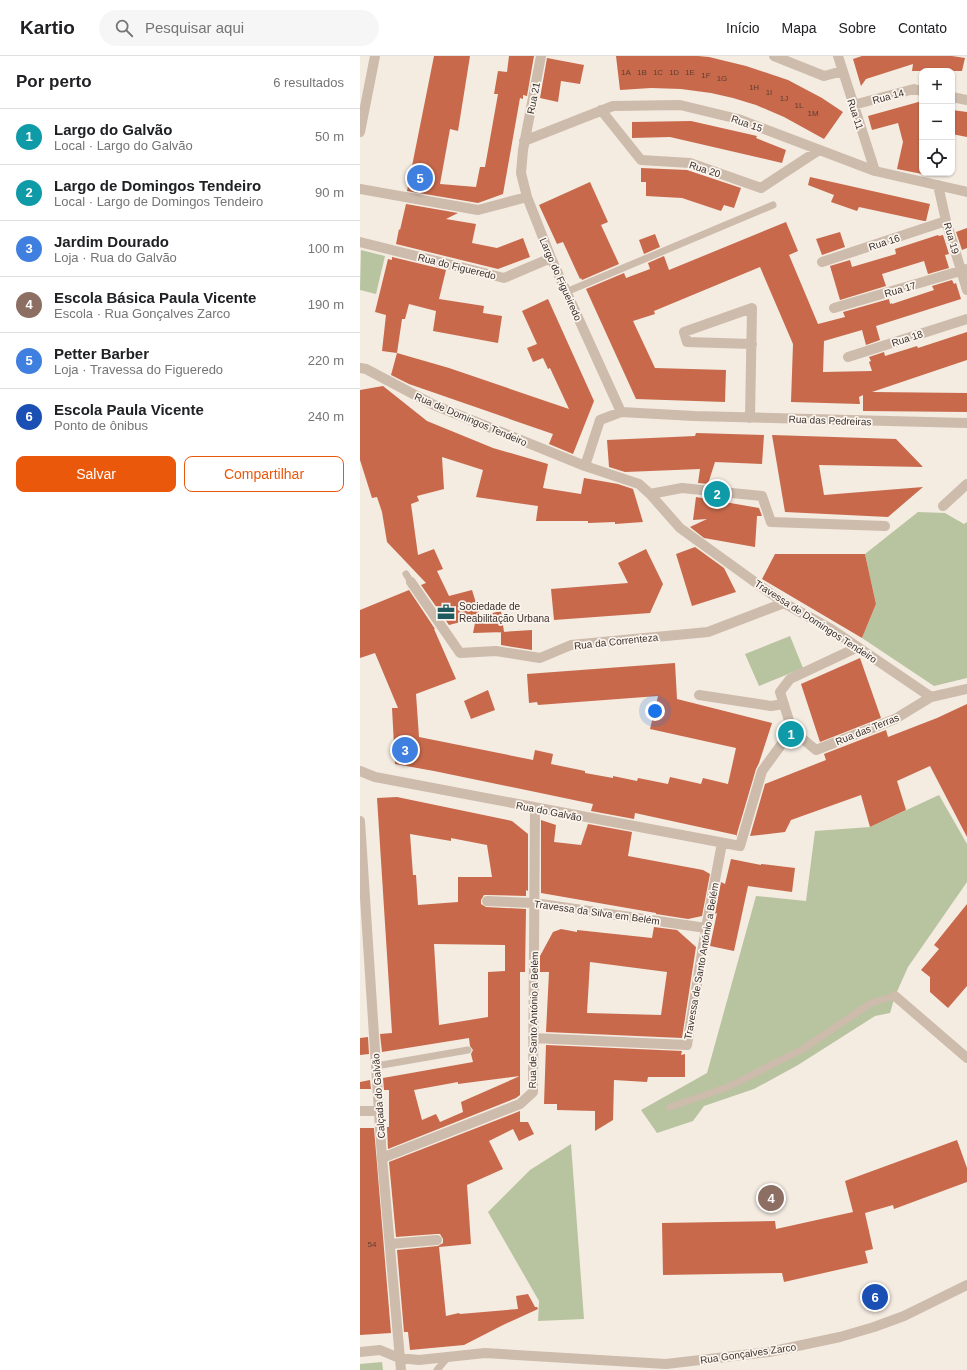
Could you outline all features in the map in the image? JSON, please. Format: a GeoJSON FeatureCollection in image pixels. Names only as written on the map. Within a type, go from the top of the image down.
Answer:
{"type":"FeatureCollection","features":[{"type":"Feature","properties":{"kind":"street"},"geometry":{"type":"LineString","coordinates":[[360,132],[375,56]]}},
{"type":"Feature","properties":{"kind":"street","name":"Rua 21"},"geometry":{"type":"LineString","coordinates":[[524,141],[541,56]]}},
{"type":"Feature","properties":{"kind":"street"},"geometry":{"type":"LineString","coordinates":[[774,56],[824,76],[842,71]]}},
{"type":"Feature","properties":{"kind":"street","name":"Rua 11"},"geometry":{"type":"LineString","coordinates":[[838,56],[875,171]]}},
{"type":"Feature","properties":{"kind":"street","name":"Rua 14"},"geometry":{"type":"LineString","coordinates":[[853,105],[914,90],[919,91]]}},
{"type":"Feature","properties":{"kind":"street"},"geometry":{"type":"LineString","coordinates":[[955,98],[967,100]]}},
{"type":"Feature","properties":{"kind":"street","name":"Rua 15"},"geometry":{"type":"LineString","coordinates":[[524,141],[613,106],[680,105],[738,119],[875,171],[967,192]]}},
{"type":"Feature","properties":{"kind":"street","name":"Rua 20"},"geometry":{"type":"LineString","coordinates":[[601,110],[641,160],[690,163],[761,188],[819,150]]}},
{"type":"Feature","properties":{"kind":"street","name":"Largo do Figueiredo"},"geometry":{"type":"LineString","coordinates":[[524,141],[521,173],[526,197],[566,292],[621,412]]}},
{"type":"Feature","properties":{"kind":"street","name":"Rua 19"},"geometry":{"type":"LineString","coordinates":[[938,185],[946,221],[964,270],[967,290]]}},
{"type":"Feature","properties":{"kind":"street"},"geometry":{"type":"LineString","coordinates":[[360,189],[478,210],[526,197]]}},
{"type":"Feature","properties":{"kind":"street","name":"Rua 16"},"geometry":{"type":"LineString","coordinates":[[822,262],[946,221]]}},
{"type":"Feature","properties":{"kind":"street","name":"Rua do Figueredo"},"geometry":{"type":"LineString","coordinates":[[360,242],[504,278],[551,258]]}},
{"type":"Feature","properties":{"kind":"street","name":"Rua 17"},"geometry":{"type":"LineString","coordinates":[[834,308],[964,270]]}},
{"type":"Feature","properties":{"kind":"street"},"geometry":{"type":"LineString","coordinates":[[750,418],[752,344],[752,308],[684,332],[687,342],[752,344]]}},
{"type":"Feature","properties":{"kind":"street","name":"Rua 18"},"geometry":{"type":"LineString","coordinates":[[848,357],[967,319]]}},
{"type":"Feature","properties":{"kind":"street","name":"Rua de Domingos Tendeiro"},"geometry":{"type":"LineString","coordinates":[[360,368],[366,369],[434,405],[584,466],[639,484],[650,494]]}},
{"type":"Feature","properties":{"kind":"street"},"geometry":{"type":"LineString","coordinates":[[584,466],[600,420],[621,412]]}},
{"type":"Feature","properties":{"kind":"street","name":"Rua das Pedreiras"},"geometry":{"type":"LineString","coordinates":[[621,412],[750,418],[967,423]]}},
{"type":"Feature","properties":{"kind":"street"},"geometry":{"type":"LineString","coordinates":[[943,506],[967,484]]}},
{"type":"Feature","properties":{"kind":"street"},"geometry":{"type":"LineString","coordinates":[[650,494],[682,488],[762,496],[771,522],[885,526]]}},
{"type":"Feature","properties":{"kind":"street","name":"Travessa de Domingos Tendeiro"},"geometry":{"type":"LineString","coordinates":[[650,494],[680,528],[784,603],[831,629],[931,697]]}},
{"type":"Feature","properties":{"kind":"street","name":"Rua da Correnteza"},"geometry":{"type":"LineString","coordinates":[[408,578],[460,654],[496,651],[540,658],[571,645],[708,632],[784,603]]}},
{"type":"Feature","properties":{"kind":"street"},"geometry":{"type":"LineString","coordinates":[[792,730],[780,692],[790,679],[858,647]]}},
{"type":"Feature","properties":{"kind":"street","name":"Rua das Terras"},"geometry":{"type":"LineString","coordinates":[[792,730],[816,750],[895,719],[931,697],[967,689]]}},
{"type":"Feature","properties":{"kind":"street"},"geometry":{"type":"LineString","coordinates":[[700,695],[771,706],[784,704]]}},
{"type":"Feature","properties":{"kind":"street","name":"Rua do Galvão"},"geometry":{"type":"LineString","coordinates":[[360,771],[375,777],[740,846],[762,771],[792,730]]}},
{"type":"Feature","properties":{"kind":"street","name":"Rua de Santo António a Belém"},"geometry":{"type":"LineString","coordinates":[[382,1158],[520,1104],[533,1092],[535,808]]}},
{"type":"Feature","properties":{"kind":"street","name":"Calçada do Galvão"},"geometry":{"type":"LineString","coordinates":[[360,821],[382,1158],[400,1370]]}},
{"type":"Feature","properties":{"kind":"street","name":"Travessa de Santo António a Belém"},"geometry":{"type":"LineString","coordinates":[[533,1038],[687,1045],[706,928],[722,843]]}},
{"type":"Feature","properties":{"kind":"street","name":"Travessa da Silva em Belém"},"geometry":{"type":"LineString","coordinates":[[487,900],[534,903],[706,928]]}},
{"type":"Feature","properties":{"kind":"street"},"geometry":{"type":"LineString","coordinates":[[895,996],[967,1058]]}},
{"type":"Feature","properties":{"kind":"street"},"geometry":{"type":"LineString","coordinates":[[360,1111],[380,1111]]}},
{"type":"Feature","properties":{"kind":"street"},"geometry":{"type":"LineString","coordinates":[[390,1244],[437,1240]]}},
{"type":"Feature","properties":{"kind":"street","name":"Rua Gonçalves Zarco"},"geometry":{"type":"LineString","coordinates":[[360,1352],[380,1350],[399,1358],[419,1360],[485,1352],[666,1364],[769,1352],[840,1337],[904,1316],[967,1285]]}},
{"type":"Feature","properties":{"kind":"lane"},"geometry":{"type":"LineString","coordinates":[[566,292],[773,205]]}},
{"type":"Feature","properties":{"kind":"lane"},"geometry":{"type":"LineString","coordinates":[[670,1108],[734,1083],[803,1049],[871,1003],[895,996]]}},
{"type":"Feature","properties":{"kind":"lane"},"geometry":{"type":"LineString","coordinates":[[376,1066],[468,1050]]}},
{"type":"Feature","properties":{"kind":"lane"},"geometry":{"type":"LineString","coordinates":[[437,1370],[448,1357]]}},
{"type":"Feature","properties":{"kind":"green space"},"geometry":{"type":"Polygon","coordinates":[[[361,250],[385,256],[376,294],[360,290],[361,250]]]}},
{"type":"Feature","properties":{"kind":"green space"},"geometry":{"type":"Polygon","coordinates":[[[918,512],[945,513],[964,524],[967,522],[967,678],[934,686],[862,638],[876,604],[865,554],[918,512]]]}},
{"type":"Feature","properties":{"kind":"green space"},"geometry":{"type":"Polygon","coordinates":[[[790,636],[803,668],[759,686],[745,654],[790,636]]]}},
{"type":"Feature","properties":{"kind":"green space"},"geometry":{"type":"Polygon","coordinates":[[[939,795],[967,844],[967,882],[908,967],[895,996],[890,1013],[875,1016],[798,1065],[754,1089],[704,1106],[693,1121],[657,1133],[641,1110],[707,1073],[756,896],[806,901],[815,831],[870,827],[939,795]]]}},
{"type":"Feature","properties":{"kind":"green space"},"geometry":{"type":"Polygon","coordinates":[[[571,1144],[584,1319],[538,1321],[539,1301],[488,1212],[530,1170],[571,1144]]]}},
{"type":"Feature","properties":{"kind":"green space"},"geometry":{"type":"Polygon","coordinates":[[[382,1362],[383,1370],[360,1370],[360,1364],[382,1362]]]}},
{"type":"Feature","properties":{"kind":"building"},"geometry":{"type":"Polygon","coordinates":[[[434,56],[470,56],[458,131],[450,129],[440,184],[476,187],[480,167],[485,167],[498,94],[494,94],[498,71],[507,72],[509,56],[534,56],[527,96],[523,95],[523,99],[520,98],[503,194],[478,203],[407,191],[434,56]]]}},
{"type":"Feature","properties":{"kind":"building"},"geometry":{"type":"Polygon","coordinates":[[[616,56],[698,56],[709,57],[746,66],[788,80],[822,98],[843,112],[824,139],[784,117],[756,105],[733,98],[681,89],[651,88],[620,90],[616,56]]]}},
{"type":"Feature","properties":{"kind":"building"},"geometry":{"type":"Polygon","coordinates":[[[862,56],[952,56],[965,58],[962,71],[955,71],[955,68],[919,68],[919,71],[912,71],[913,64],[866,79],[861,86],[853,59],[862,56]]]}},
{"type":"Feature","properties":{"kind":"building"},"geometry":{"type":"Polygon","coordinates":[[[547,58],[584,65],[580,84],[561,81],[558,102],[540,98],[547,58]]]}},
{"type":"Feature","properties":{"kind":"building"},"geometry":{"type":"Polygon","coordinates":[[[919,102],[919,173],[897,169],[903,142],[898,123],[872,130],[868,116],[919,102]]]}},
{"type":"Feature","properties":{"kind":"building"},"geometry":{"type":"Polygon","coordinates":[[[955,110],[967,112],[967,137],[955,135],[955,110]]]}},
{"type":"Feature","properties":{"kind":"building"},"geometry":{"type":"Polygon","coordinates":[[[691,121],[757,136],[756,138],[786,150],[782,163],[670,137],[632,138],[632,122],[691,121]]]}},
{"type":"Feature","properties":{"kind":"building"},"geometry":{"type":"Polygon","coordinates":[[[641,168],[687,170],[741,188],[734,208],[724,205],[721,211],[682,198],[646,196],[646,182],[641,182],[641,168]]]}},
{"type":"Feature","properties":{"kind":"building"},"geometry":{"type":"Polygon","coordinates":[[[810,177],[930,204],[926,221],[859,207],[857,211],[831,202],[834,195],[808,185],[810,177]]]}},
{"type":"Feature","properties":{"kind":"building"},"geometry":{"type":"Polygon","coordinates":[[[590,182],[608,222],[601,225],[619,264],[582,280],[581,278],[580,279],[563,242],[557,244],[539,205],[590,182]]]}},
{"type":"Feature","properties":{"kind":"building"},"geometry":{"type":"Polygon","coordinates":[[[406,204],[458,213],[446,219],[476,224],[472,243],[497,248],[523,238],[530,257],[498,269],[396,244],[406,204]]]}},
{"type":"Feature","properties":{"kind":"building"},"geometry":{"type":"Polygon","coordinates":[[[786,222],[798,251],[789,255],[818,324],[845,317],[843,312],[889,299],[890,304],[892,304],[934,290],[932,286],[952,280],[954,284],[956,283],[961,299],[876,326],[880,340],[866,345],[862,330],[824,341],[823,372],[872,371],[869,357],[884,352],[885,356],[917,346],[918,348],[967,332],[967,360],[872,392],[967,393],[967,412],[863,411],[863,395],[859,397],[860,404],[791,402],[793,344],[760,267],[654,311],[655,314],[633,321],[655,368],[726,370],[725,402],[636,399],[586,289],[624,273],[626,278],[650,269],[648,263],[664,256],[669,270],[786,222]]]}},
{"type":"Feature","properties":{"kind":"building"},"geometry":{"type":"Polygon","coordinates":[[[967,228],[967,248],[962,250],[956,232],[967,228]]]}},
{"type":"Feature","properties":{"kind":"building"},"geometry":{"type":"Polygon","coordinates":[[[840,232],[845,247],[822,255],[816,239],[840,232]]]}},
{"type":"Feature","properties":{"kind":"building"},"geometry":{"type":"Polygon","coordinates":[[[655,234],[660,247],[644,254],[639,240],[655,234]]]}},
{"type":"Feature","properties":{"kind":"building"},"geometry":{"type":"Polygon","coordinates":[[[938,235],[943,235],[949,254],[945,255],[949,268],[928,274],[924,261],[882,274],[886,286],[840,300],[830,266],[850,260],[852,267],[896,254],[895,249],[938,235]]]}},
{"type":"Feature","properties":{"kind":"building"},"geometry":{"type":"Polygon","coordinates":[[[392,257],[446,270],[439,299],[484,306],[483,313],[502,316],[498,343],[433,331],[436,311],[409,304],[405,319],[402,319],[397,353],[382,351],[386,315],[375,312],[388,259],[392,260],[392,257]]]}},
{"type":"Feature","properties":{"kind":"building"},"geometry":{"type":"Polygon","coordinates":[[[548,299],[594,401],[573,454],[549,444],[553,434],[409,384],[391,375],[397,353],[449,368],[569,409],[550,368],[548,369],[543,358],[533,362],[527,348],[537,344],[522,311],[548,299]]]}},
{"type":"Feature","properties":{"kind":"building"},"geometry":{"type":"Polygon","coordinates":[[[383,386],[427,421],[493,448],[548,464],[543,488],[581,494],[584,478],[618,484],[633,489],[643,522],[615,524],[615,522],[588,523],[588,521],[536,521],[538,506],[476,497],[483,470],[442,457],[444,489],[417,496],[419,501],[411,504],[418,555],[434,549],[443,569],[437,571],[449,596],[472,590],[480,616],[501,611],[504,632],[473,633],[476,618],[449,625],[421,585],[426,583],[387,542],[382,512],[377,497],[372,498],[360,460],[360,390],[383,386]]]}},
{"type":"Feature","properties":{"kind":"building"},"geometry":{"type":"Polygon","coordinates":[[[696,433],[764,435],[762,464],[715,462],[708,484],[698,483],[700,469],[625,472],[609,467],[607,440],[695,436],[696,433]]]}},
{"type":"Feature","properties":{"kind":"building"},"geometry":{"type":"Polygon","coordinates":[[[772,435],[896,439],[923,467],[819,465],[824,495],[923,487],[888,517],[785,512],[772,435]]]}},
{"type":"Feature","properties":{"kind":"building"},"geometry":{"type":"Polygon","coordinates":[[[696,497],[759,508],[762,516],[757,516],[755,547],[704,538],[690,527],[707,519],[693,520],[696,497]]]}},
{"type":"Feature","properties":{"kind":"building"},"geometry":{"type":"Polygon","coordinates":[[[695,547],[724,568],[736,592],[692,606],[676,554],[695,547]]]}},
{"type":"Feature","properties":{"kind":"building"},"geometry":{"type":"Polygon","coordinates":[[[646,549],[663,584],[650,613],[554,620],[551,589],[628,583],[618,563],[646,549]]]}},
{"type":"Feature","properties":{"kind":"building"},"geometry":{"type":"Polygon","coordinates":[[[775,554],[865,554],[876,604],[862,638],[762,579],[775,554]]]}},
{"type":"Feature","properties":{"kind":"building"},"geometry":{"type":"Polygon","coordinates":[[[409,590],[435,629],[456,679],[416,694],[419,737],[533,760],[535,750],[553,754],[551,764],[585,771],[585,773],[613,778],[613,776],[637,781],[638,778],[668,784],[670,777],[701,784],[703,778],[728,784],[736,748],[650,729],[658,696],[538,705],[537,702],[529,703],[527,674],[675,663],[677,699],[772,723],[756,769],[736,837],[736,835],[635,813],[634,819],[591,811],[593,804],[395,764],[392,708],[398,708],[375,653],[360,658],[360,610],[409,590]]]}},
{"type":"Feature","properties":{"kind":"building"},"geometry":{"type":"Polygon","coordinates":[[[532,630],[532,650],[501,645],[501,632],[532,630]]]}},
{"type":"Feature","properties":{"kind":"building"},"geometry":{"type":"Polygon","coordinates":[[[860,658],[881,718],[820,742],[801,684],[860,658]]]}},
{"type":"Feature","properties":{"kind":"building"},"geometry":{"type":"Polygon","coordinates":[[[488,690],[495,710],[471,719],[464,701],[488,690]]]}},
{"type":"Feature","properties":{"kind":"building"},"geometry":{"type":"Polygon","coordinates":[[[967,704],[967,837],[930,766],[897,781],[906,810],[870,827],[861,795],[791,820],[785,832],[750,836],[765,784],[826,760],[824,754],[886,730],[888,737],[937,718],[967,704]]]}},
{"type":"Feature","properties":{"kind":"building"},"geometry":{"type":"Polygon","coordinates":[[[397,797],[512,821],[528,834],[528,891],[526,890],[526,896],[484,895],[481,900],[481,904],[486,907],[526,909],[525,972],[520,972],[520,1076],[520,1095],[516,1098],[388,1149],[387,1127],[389,1127],[389,1090],[384,1090],[383,1078],[473,1062],[471,1054],[473,1050],[470,1046],[469,1038],[382,1052],[380,1034],[392,1033],[377,798],[397,797]],[[410,834],[413,875],[416,875],[418,905],[458,902],[458,877],[492,877],[487,845],[451,838],[451,841],[410,834]],[[434,944],[439,1025],[488,1017],[488,972],[505,971],[505,945],[434,944]],[[520,1076],[458,1084],[458,1082],[414,1090],[422,1120],[436,1114],[440,1122],[463,1112],[461,1102],[520,1076]]]}},
{"type":"Feature","properties":{"kind":"building"},"geometry":{"type":"Polygon","coordinates":[[[541,820],[556,825],[554,842],[581,845],[588,824],[632,832],[628,856],[703,870],[710,874],[702,916],[688,919],[541,893],[541,820]]]}},
{"type":"Feature","properties":{"kind":"building"},"geometry":{"type":"Polygon","coordinates":[[[731,859],[761,865],[795,868],[792,892],[748,886],[734,951],[710,946],[717,913],[715,914],[721,882],[725,884],[731,859]]]}},
{"type":"Feature","properties":{"kind":"building"},"geometry":{"type":"Polygon","coordinates":[[[967,904],[967,986],[948,1008],[930,992],[930,977],[921,970],[939,949],[934,945],[967,904]]]}},
{"type":"Feature","properties":{"kind":"building"},"geometry":{"type":"Polygon","coordinates":[[[654,927],[677,930],[696,947],[682,1038],[546,1032],[549,972],[540,972],[540,956],[553,932],[561,929],[577,932],[577,930],[652,938],[654,927]],[[590,962],[587,1013],[661,1015],[667,972],[590,962]]]}},
{"type":"Feature","properties":{"kind":"building"},"geometry":{"type":"Polygon","coordinates":[[[368,1037],[369,1054],[360,1055],[360,1038],[368,1037]]]}},
{"type":"Feature","properties":{"kind":"building"},"geometry":{"type":"Polygon","coordinates":[[[546,1045],[682,1051],[681,1055],[685,1054],[685,1077],[648,1077],[647,1082],[614,1080],[613,1120],[595,1131],[595,1111],[557,1110],[557,1104],[544,1104],[546,1045]]]}},
{"type":"Feature","properties":{"kind":"building"},"geometry":{"type":"Polygon","coordinates":[[[370,1080],[371,1089],[360,1089],[360,1082],[370,1080]]]}},
{"type":"Feature","properties":{"kind":"building"},"geometry":{"type":"Polygon","coordinates":[[[520,1111],[520,1122],[528,1122],[534,1134],[519,1141],[513,1129],[489,1141],[503,1169],[467,1185],[471,1244],[439,1247],[446,1316],[459,1313],[518,1309],[516,1296],[528,1294],[535,1307],[538,1309],[464,1345],[410,1350],[408,1332],[404,1332],[397,1250],[438,1246],[443,1243],[443,1239],[440,1234],[396,1237],[389,1162],[520,1111]]]}},
{"type":"Feature","properties":{"kind":"building"},"geometry":{"type":"Polygon","coordinates":[[[360,1128],[374,1128],[391,1333],[360,1335],[360,1128]]]}},
{"type":"Feature","properties":{"kind":"building"},"geometry":{"type":"Polygon","coordinates":[[[957,1140],[967,1168],[967,1182],[894,1209],[893,1205],[865,1213],[873,1249],[865,1251],[868,1263],[784,1282],[782,1273],[663,1275],[662,1223],[775,1221],[776,1229],[853,1212],[845,1181],[957,1140]]]}},
{"type":"Feature","properties":{"kind":"place","name":"Petter Barber"},"geometry":{"type":"Point","coordinates":[420,178]}},
{"type":"Feature","properties":{"kind":"place","name":"Largo de Domingos Tendeiro"},"geometry":{"type":"Point","coordinates":[717,494]}},
{"type":"Feature","properties":{"kind":"place","name":"Sociedade de Reabilitação Urbana"},"geometry":{"type":"Point","coordinates":[446,612]}},
{"type":"Feature","properties":{"kind":"place","name":"Largo do Galvão"},"geometry":{"type":"Point","coordinates":[791,734]}},
{"type":"Feature","properties":{"kind":"place","name":"Jardim Dourado"},"geometry":{"type":"Point","coordinates":[405,750]}},
{"type":"Feature","properties":{"kind":"place","name":"Escola Básica Paula Vicente"},"geometry":{"type":"Point","coordinates":[771,1198]}},
{"type":"Feature","properties":{"kind":"place","name":"Escola Paula Vicente"},"geometry":{"type":"Point","coordinates":[875,1297]}}]}
